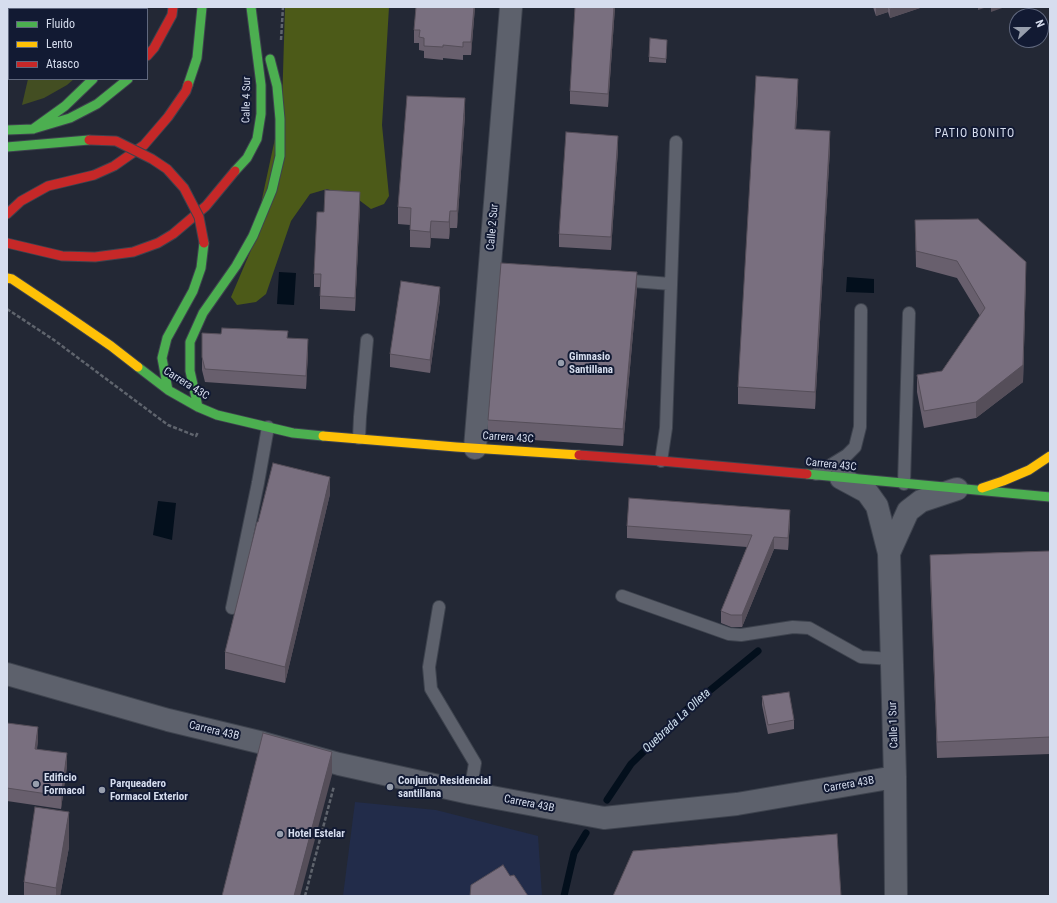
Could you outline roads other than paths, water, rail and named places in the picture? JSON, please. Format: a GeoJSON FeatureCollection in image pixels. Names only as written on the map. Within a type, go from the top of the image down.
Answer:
{"type":"FeatureCollection","features":[{"type":"Feature","properties":{"kind":"main road"},"geometry":{"type":"LineString","coordinates":[[148,55],[154,48],[172,15],[174,7]]}},
{"type":"Feature","properties":{"kind":"main road"},"geometry":{"type":"LineString","coordinates":[[7,214],[21,201],[48,186],[94,175],[114,166],[144,145],[168,117],[186,91],[197,58],[202,7]]}},
{"type":"Feature","properties":{"kind":"main road","name":"Calle 4 Sur"},"geometry":{"type":"LineString","coordinates":[[7,243],[62,256],[95,257],[133,252],[158,243],[173,234],[206,206],[247,158],[257,139],[262,114],[261,85],[251,7]]}},
{"type":"Feature","properties":{"kind":"main road"},"geometry":{"type":"LineString","coordinates":[[198,407],[190,371],[190,342],[203,313],[236,266],[253,236],[272,190],[280,156],[280,119],[277,86],[270,60],[252,24]]}},
{"type":"Feature","properties":{"kind":"main road"},"geometry":{"type":"LineString","coordinates":[[33,129],[65,106],[91,80]]}},
{"type":"Feature","properties":{"kind":"main road"},"geometry":{"type":"LineString","coordinates":[[7,130],[33,129],[70,118],[97,104],[127,80]]}},
{"type":"Feature","properties":{"kind":"main road"},"geometry":{"type":"LineString","coordinates":[[7,146],[89,140],[116,141],[152,159],[167,169],[184,188],[199,217],[204,243],[201,268],[193,290],[167,338],[162,358],[168,390]]}},
{"type":"Feature","properties":{"kind":"main road","name":"Carrera 43C"},"geometry":{"type":"LineString","coordinates":[[7,278],[12,279],[67,315],[111,346],[168,390],[198,407],[217,415],[293,433],[661,461],[1050,497]]}},
{"type":"Feature","properties":{"kind":"main road","name":"Calle 1 Sur"},"geometry":{"type":"LineString","coordinates":[[966,490],[1002,481],[1029,470],[1050,456]]}},
{"type":"Feature","properties":{"kind":"street","name":"Calle 2 Sur"},"geometry":{"type":"LineString","coordinates":[[475,448],[494,271],[511,7]]}},
{"type":"Feature","properties":{"kind":"street","name":"Calle 1 Sur"},"geometry":{"type":"LineString","coordinates":[[841,478],[867,492],[877,506],[889,553],[895,777],[896,896]]}},
{"type":"Feature","properties":{"kind":"street","name":"Calle 1 Sur"},"geometry":{"type":"LineString","coordinates":[[889,553],[908,511],[921,501],[966,490]]}},
{"type":"Feature","properties":{"kind":"street","name":"Carrera 43B"},"geometry":{"type":"LineString","coordinates":[[7,674],[168,720],[263,743],[339,764],[470,793],[604,818],[737,804],[895,777]]}},
{"type":"Feature","properties":{"kind":"lane"},"geometry":{"type":"LineString","coordinates":[[661,461],[666,428],[676,142]]}},
{"type":"Feature","properties":{"kind":"lane"},"geometry":{"type":"LineString","coordinates":[[608,279],[671,284]]}},
{"type":"Feature","properties":{"kind":"lane"},"geometry":{"type":"LineString","coordinates":[[815,475],[847,455],[855,446],[860,427],[861,310]]}},
{"type":"Feature","properties":{"kind":"lane"},"geometry":{"type":"LineString","coordinates":[[904,484],[909,313]]}},
{"type":"Feature","properties":{"kind":"lane"},"geometry":{"type":"LineString","coordinates":[[360,438],[360,417],[367,340]]}},
{"type":"Feature","properties":{"kind":"lane"},"geometry":{"type":"LineString","coordinates":[[232,608],[258,484],[268,427]]}},
{"type":"Feature","properties":{"kind":"lane"},"geometry":{"type":"LineString","coordinates":[[622,596],[729,634],[741,635],[793,627],[809,628],[861,657],[892,659]]}},
{"type":"Feature","properties":{"kind":"lane"},"geometry":{"type":"LineString","coordinates":[[440,608],[429,667],[432,689],[475,762],[470,793]]}},
{"type":"Feature","properties":{"kind":"waterway","name":"Quebrada La Olleta"},"geometry":{"type":"LineString","coordinates":[[607,800],[631,764],[686,710],[758,651]]}},
{"type":"Feature","properties":{"kind":"waterway","name":"Quebrada La Olleta"},"geometry":{"type":"LineString","coordinates":[[564,896],[574,853],[586,833]]}},
{"type":"Feature","properties":{"kind":"place","name":"Gimnasio Santillana"},"geometry":{"type":"Point","coordinates":[561,363]}},
{"type":"Feature","properties":{"kind":"place","name":"Edificio Formacol"},"geometry":{"type":"Point","coordinates":[36,784]}},
{"type":"Feature","properties":{"kind":"place","name":"Conjunto Residencial santillana"},"geometry":{"type":"Point","coordinates":[390,787]}},
{"type":"Feature","properties":{"kind":"place","name":"Parqueadero Formacol Exterior"},"geometry":{"type":"Point","coordinates":[102,790]}},
{"type":"Feature","properties":{"kind":"place","name":"Hotel Estelar"},"geometry":{"type":"Point","coordinates":[280,834]}},
{"type":"Feature","properties":{"kind":"district","name":"PATIO BONITO"},"geometry":{"type":"Point","coordinates":[975,134]}}]}
